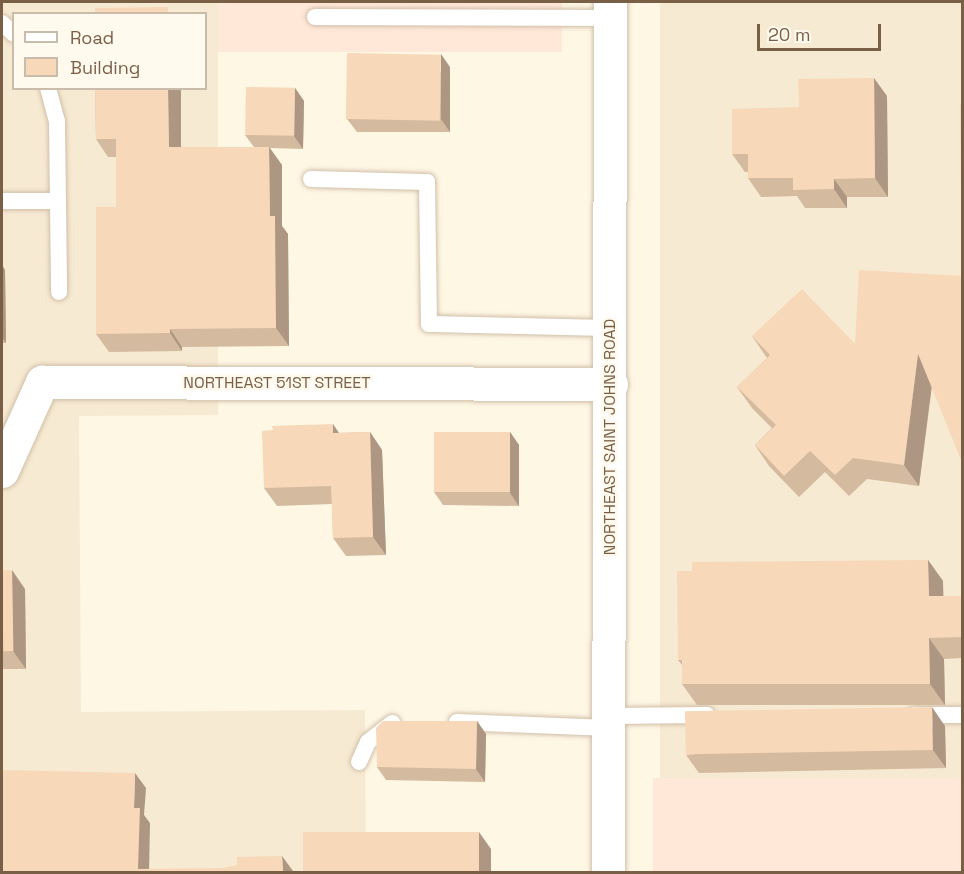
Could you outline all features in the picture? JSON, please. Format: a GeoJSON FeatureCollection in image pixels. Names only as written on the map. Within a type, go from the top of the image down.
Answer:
{"type":"FeatureCollection","features":[{"type":"Feature","properties":{"kind":"main road","name":"NORTHEAST SAINT JOHNS ROAD"},"geometry":{"type":"LineString","coordinates":[[608,873],[611,384],[610,10]]}},
{"type":"Feature","properties":{"kind":"main road","name":"NORTHEAST 51ST STREET"},"geometry":{"type":"LineString","coordinates":[[2,471],[42,382],[611,384]]}},
{"type":"Feature","properties":{"kind":"lane"},"geometry":{"type":"LineString","coordinates":[[315,17],[610,10]]}},
{"type":"Feature","properties":{"kind":"lane"},"geometry":{"type":"LineString","coordinates":[[49,90],[57,121],[59,292]]}},
{"type":"Feature","properties":{"kind":"lane"},"geometry":{"type":"LineString","coordinates":[[311,179],[427,182],[429,324],[610,328]]}},
{"type":"Feature","properties":{"kind":"lane"},"geometry":{"type":"LineString","coordinates":[[2,201],[57,201]]}},
{"type":"Feature","properties":{"kind":"lane"},"geometry":{"type":"LineString","coordinates":[[892,715],[963,715]]}},
{"type":"Feature","properties":{"kind":"lane"},"geometry":{"type":"LineString","coordinates":[[440,722],[609,722],[727,716]]}},
{"type":"Feature","properties":{"kind":"lane"},"geometry":{"type":"LineString","coordinates":[[358,762],[368,742],[388,724],[405,722]]}},
{"type":"Feature","properties":{"kind":"shaded area"},"geometry":{"type":"Polygon","coordinates":[[[2,2],[218,2],[218,415],[79,416],[81,712],[365,710],[366,872],[2,872],[2,2]]]}},
{"type":"Feature","properties":{"kind":"shaded area"},"geometry":{"type":"Polygon","coordinates":[[[218,2],[562,2],[562,52],[218,52],[218,2]]]}},
{"type":"Feature","properties":{"kind":"shaded area"},"geometry":{"type":"Polygon","coordinates":[[[660,2],[962,2],[962,782],[660,782],[660,2]]]}},
{"type":"Feature","properties":{"kind":"shaded area"},"geometry":{"type":"Polygon","coordinates":[[[653,778],[962,778],[962,872],[653,872],[653,778]]]}},
{"type":"Feature","properties":{"kind":"building"},"geometry":{"type":"Polygon","coordinates":[[[168,7],[168,12],[95,12],[95,8],[168,7]]]}},
{"type":"Feature","properties":{"kind":"building"},"geometry":{"type":"Polygon","coordinates":[[[347,53],[441,55],[440,121],[346,119],[347,53]]]}},
{"type":"Feature","properties":{"kind":"building"},"geometry":{"type":"Polygon","coordinates":[[[874,78],[875,178],[834,179],[834,189],[793,190],[793,178],[748,178],[748,154],[732,154],[732,109],[799,107],[798,79],[874,78]]]}},
{"type":"Feature","properties":{"kind":"building"},"geometry":{"type":"Polygon","coordinates":[[[246,87],[295,88],[294,136],[245,135],[246,87]]]}},
{"type":"Feature","properties":{"kind":"building"},"geometry":{"type":"Polygon","coordinates":[[[95,90],[168,90],[169,147],[269,147],[270,216],[275,216],[276,328],[170,329],[170,333],[96,334],[96,207],[116,207],[116,139],[96,139],[95,90]]]}},
{"type":"Feature","properties":{"kind":"building"},"geometry":{"type":"Polygon","coordinates":[[[960,104],[963,104],[963,464],[918,354],[904,465],[853,458],[835,475],[810,451],[784,476],[755,445],[776,425],[737,387],[770,355],[752,336],[802,289],[855,344],[859,270],[962,276],[960,104]]]}},
{"type":"Feature","properties":{"kind":"building"},"geometry":{"type":"Polygon","coordinates":[[[333,424],[333,433],[370,432],[373,537],[333,538],[331,486],[264,488],[262,431],[273,430],[272,426],[333,424]]]}},
{"type":"Feature","properties":{"kind":"building"},"geometry":{"type":"Polygon","coordinates":[[[434,432],[510,432],[510,492],[434,492],[434,432]]]}},
{"type":"Feature","properties":{"kind":"building"},"geometry":{"type":"Polygon","coordinates":[[[928,560],[929,596],[963,596],[963,637],[929,638],[930,684],[682,684],[682,660],[678,660],[677,571],[692,571],[692,562],[928,560]]]}},
{"type":"Feature","properties":{"kind":"building"},"geometry":{"type":"Polygon","coordinates":[[[2,570],[12,570],[13,651],[3,651],[2,570]]]}},
{"type":"Feature","properties":{"kind":"building"},"geometry":{"type":"Polygon","coordinates":[[[932,707],[933,750],[686,754],[685,711],[932,707]]]}},
{"type":"Feature","properties":{"kind":"building"},"geometry":{"type":"Polygon","coordinates":[[[383,721],[477,721],[476,769],[377,767],[376,728],[383,721]]]}},
{"type":"Feature","properties":{"kind":"building"},"geometry":{"type":"Polygon","coordinates":[[[2,770],[135,773],[134,808],[140,808],[138,869],[223,868],[237,865],[237,857],[282,856],[283,873],[2,873],[2,770]]]}},
{"type":"Feature","properties":{"kind":"building"},"geometry":{"type":"Polygon","coordinates":[[[303,832],[479,832],[479,872],[303,872],[303,832]]]}}]}
